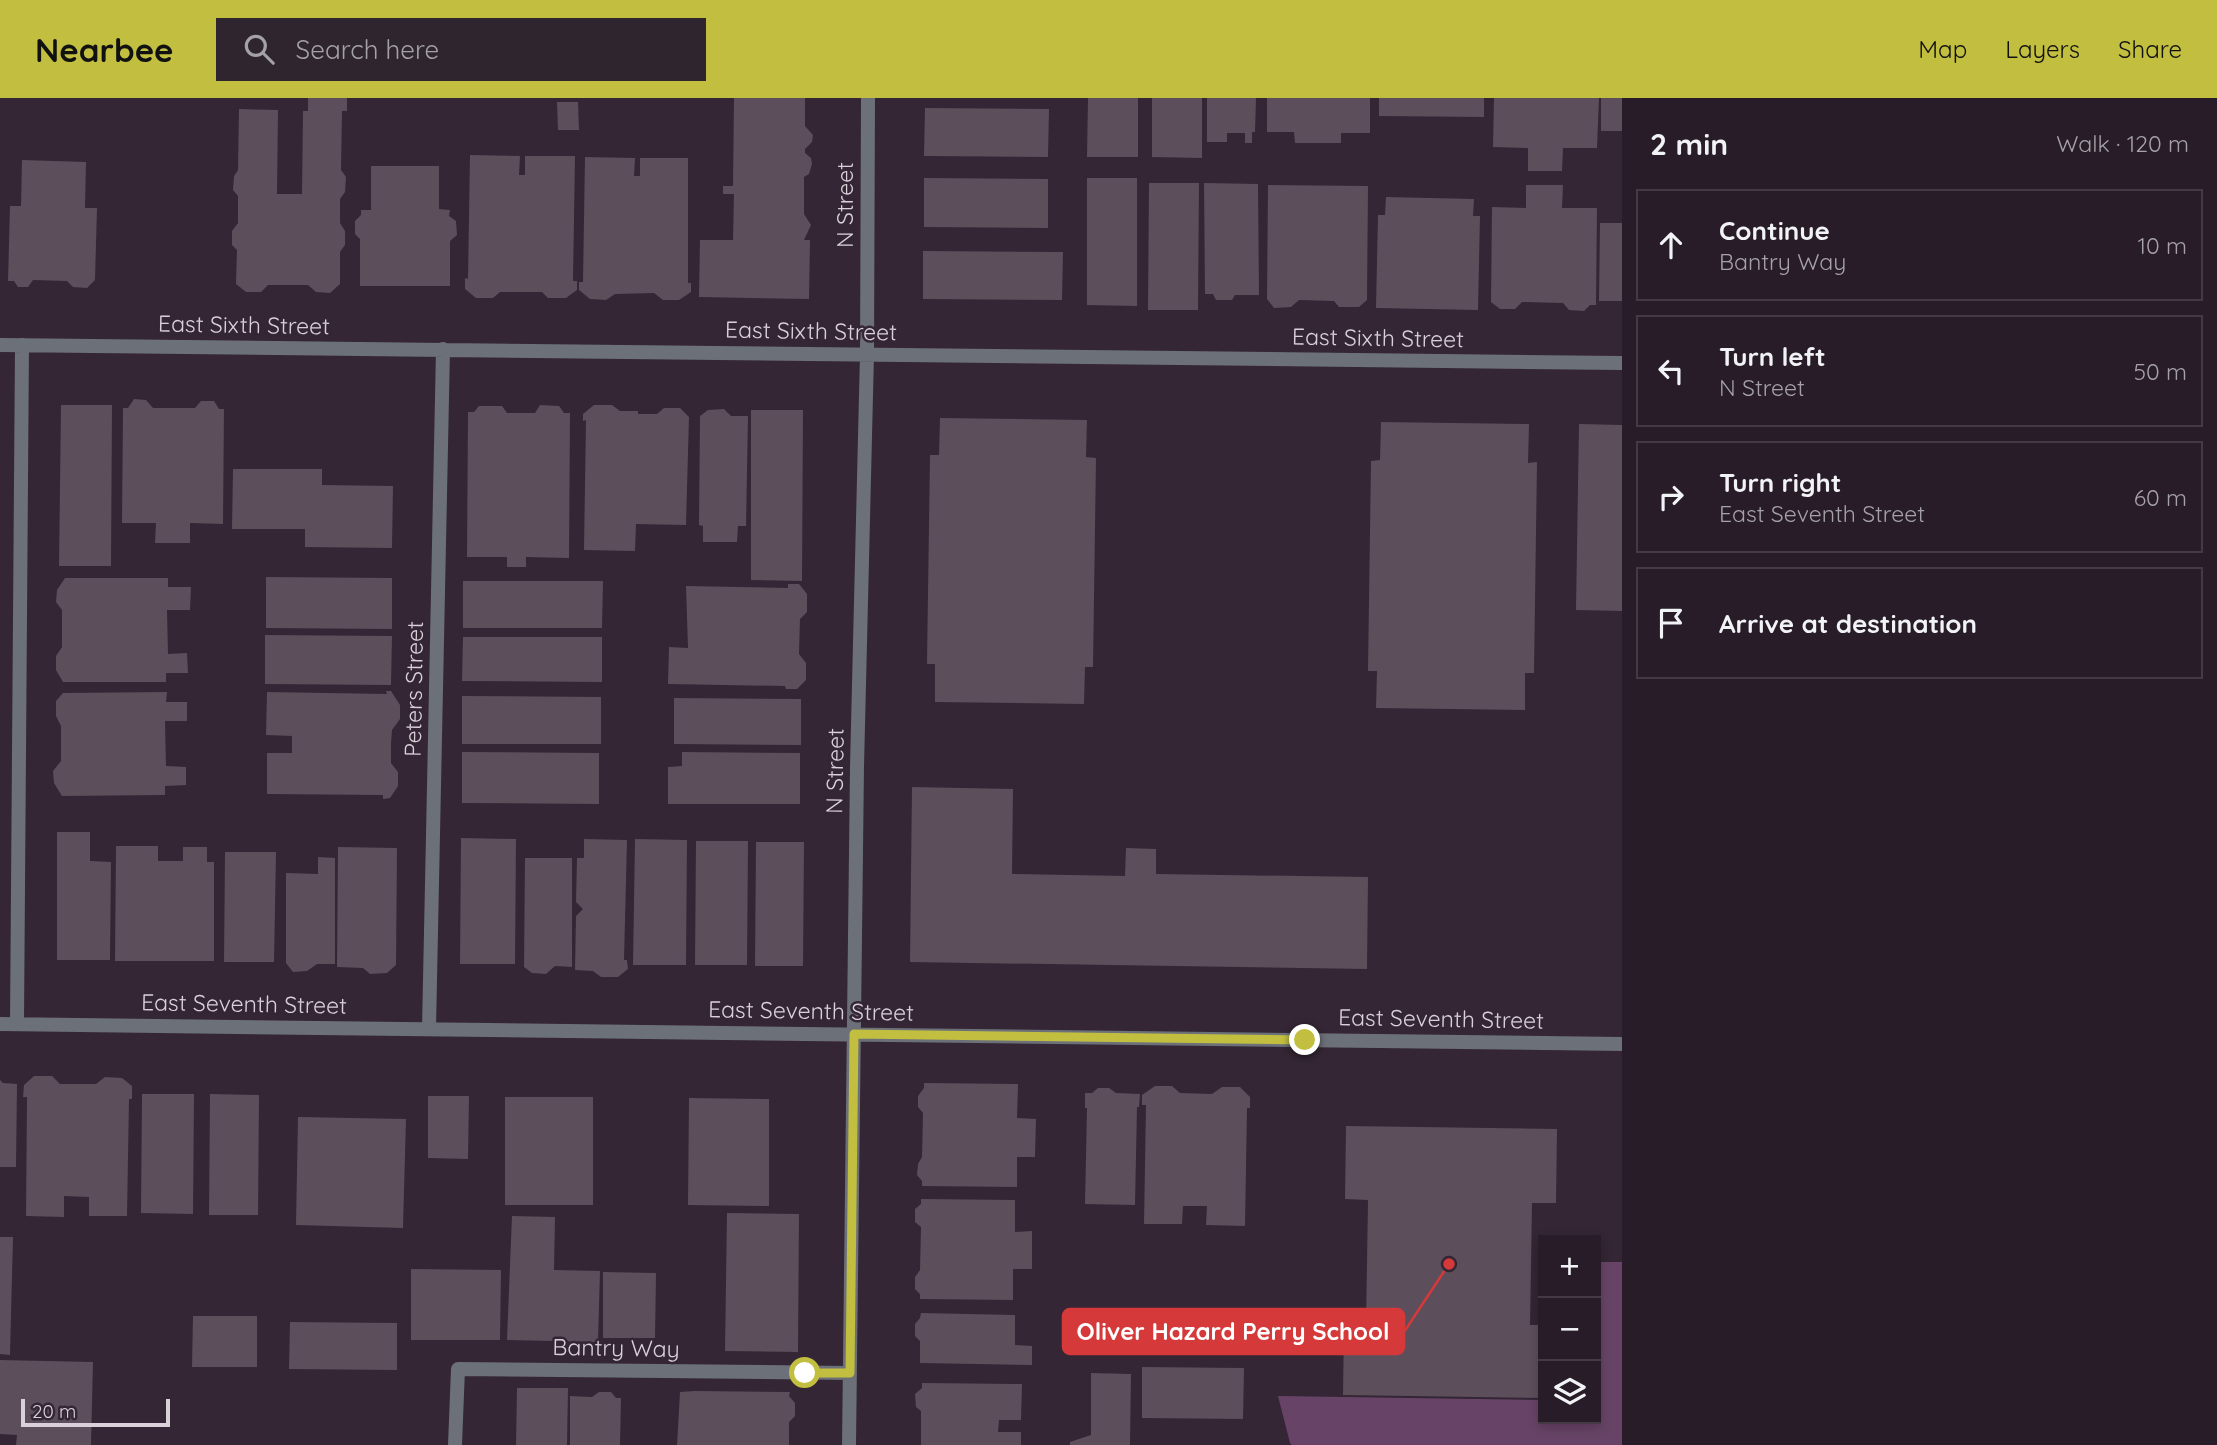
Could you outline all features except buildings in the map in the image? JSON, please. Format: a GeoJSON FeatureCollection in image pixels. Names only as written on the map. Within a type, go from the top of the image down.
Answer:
{"type":"FeatureCollection","features":[{"type":"Feature","properties":{"kind":"street","name":"N Street"},"geometry":{"type":"LineString","coordinates":[[849,1445],[857,767],[867,354],[868,98]]}},
{"type":"Feature","properties":{"kind":"street","name":"East Sixth Street"},"geometry":{"type":"LineString","coordinates":[[0,345],[1622,363]]}},
{"type":"Feature","properties":{"kind":"street"},"geometry":{"type":"LineString","coordinates":[[17,1024],[22,345]]}},
{"type":"Feature","properties":{"kind":"street","name":"Peters Street"},"geometry":{"type":"LineString","coordinates":[[429,1029],[443,349]]}},
{"type":"Feature","properties":{"kind":"street","name":"East Seventh Street"},"geometry":{"type":"LineString","coordinates":[[0,1024],[1622,1044]]}},
{"type":"Feature","properties":{"kind":"street","name":"Bantry Way"},"geometry":{"type":"LineString","coordinates":[[455,1445],[458,1369],[850,1373]]}},
{"type":"Feature","properties":{"kind":"shaded area"},"geometry":{"type":"Polygon","coordinates":[[[1601,1262],[1622,1262],[1622,1445],[1292,1445],[1278,1396],[1538,1400],[1538,1424],[1601,1424],[1601,1262]]]}},
{"type":"Feature","properties":{"kind":"place","name":"Oliver Hazard Perry School"},"geometry":{"type":"Point","coordinates":[1449,1264]}},
{"type":"Feature","properties":{"kind":"route"},"geometry":{"type":"LineString","coordinates":[[805,1373],[850,1373],[854,1034],[1305,1040]]}}]}
